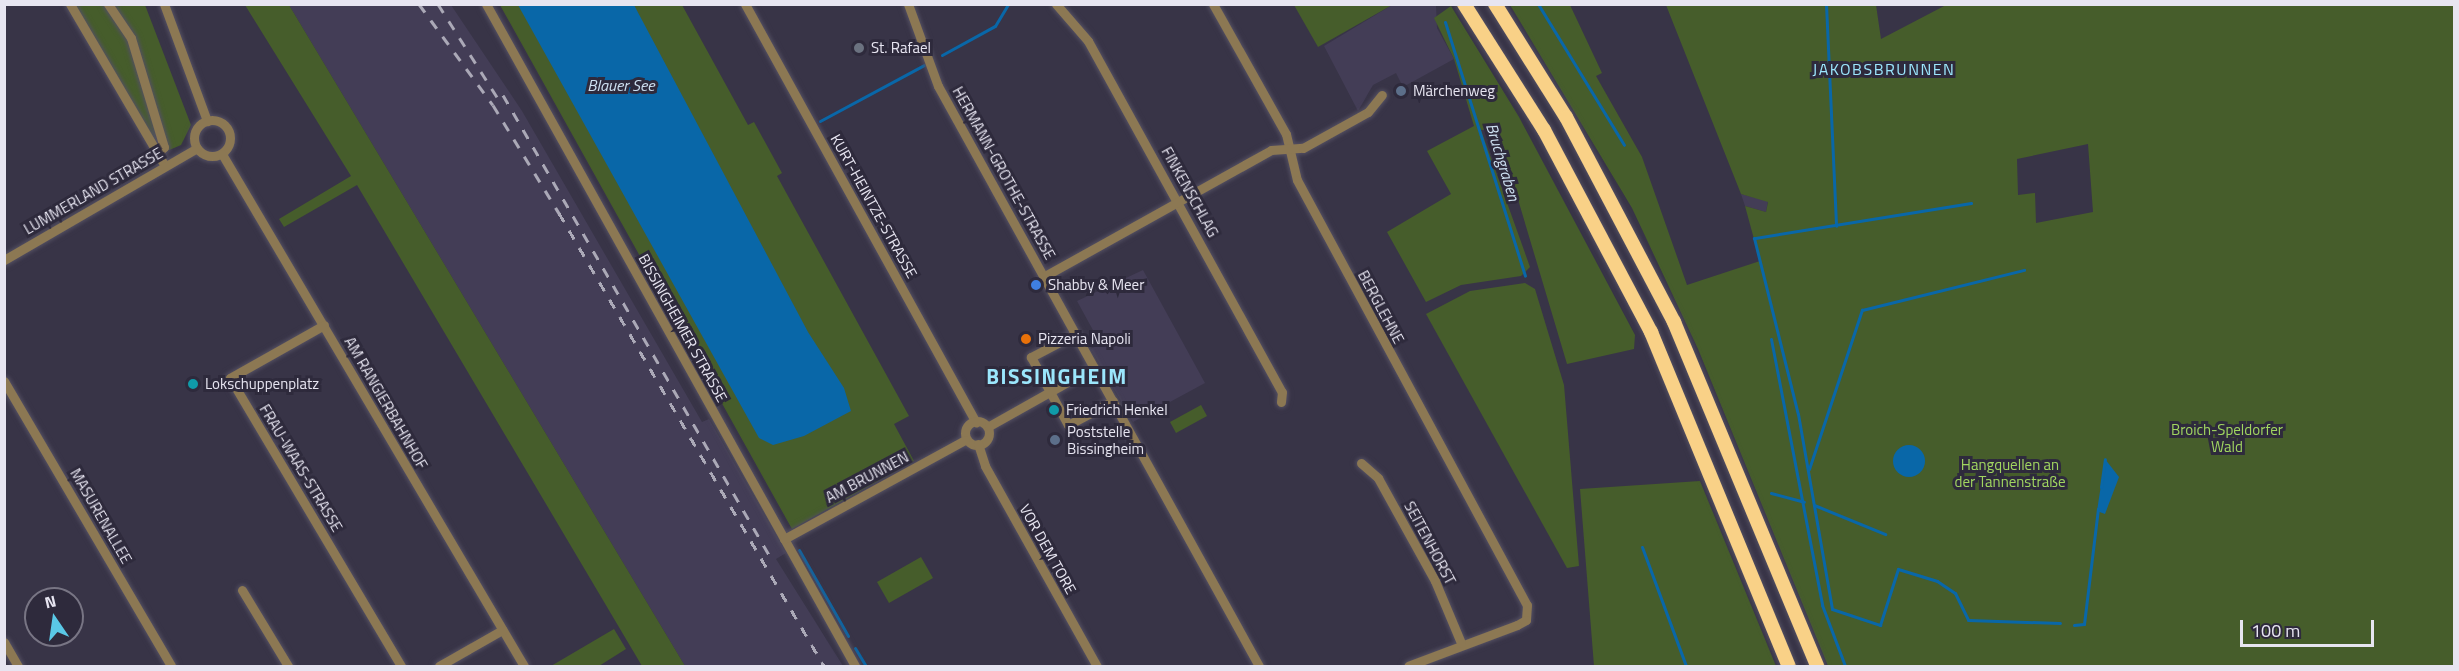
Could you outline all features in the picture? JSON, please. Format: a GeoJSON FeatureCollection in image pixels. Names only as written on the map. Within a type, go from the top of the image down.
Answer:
{"type":"FeatureCollection","features":[{"type":"Feature","properties":{"kind":"highway"},"geometry":{"type":"LineString","coordinates":[[1464,4],[1544,130],[1651,332],[1789,666]]}},
{"type":"Feature","properties":{"kind":"highway"},"geometry":{"type":"LineString","coordinates":[[1495,4],[1566,117],[1674,322],[1817,666]]}},
{"type":"Feature","properties":{"kind":"street"},"geometry":{"type":"LineString","coordinates":[[108,4],[131,38],[164,147],[157,153]]}},
{"type":"Feature","properties":{"kind":"street"},"geometry":{"type":"LineString","coordinates":[[164,4],[207,121]]}},
{"type":"Feature","properties":{"kind":"street","name":"BISSINGHEIMER STRASSE"},"geometry":{"type":"LineString","coordinates":[[486,4],[855,666]]}},
{"type":"Feature","properties":{"kind":"street","name":"KURT-HEINTZE-STRASSE"},"geometry":{"type":"LineString","coordinates":[[745,4],[976,423]]}},
{"type":"Feature","properties":{"kind":"street","name":"HERMANN-GROTHE-STRASSE"},"geometry":{"type":"LineString","coordinates":[[908,4],[938,86],[1259,666]]}},
{"type":"Feature","properties":{"kind":"street","name":"FINKENSCHLAG"},"geometry":{"type":"LineString","coordinates":[[1056,4],[1088,41],[1282,392],[1281,402]]}},
{"type":"Feature","properties":{"kind":"street","name":"BERGLEHNE"},"geometry":{"type":"LineString","coordinates":[[1213,4],[1290,149],[1297,180],[1527,605],[1526,620],[1461,644]]}},
{"type":"Feature","properties":{"kind":"street"},"geometry":{"type":"LineString","coordinates":[[72,6],[165,166]]}},
{"type":"Feature","properties":{"kind":"street"},"geometry":{"type":"LineString","coordinates":[[1043,277],[1270,150],[1303,148],[1368,112],[1382,94]]}},
{"type":"Feature","properties":{"kind":"street"},"geometry":{"type":"LineString","coordinates":[[207,121],[221,123],[230,133],[222,154],[208,156],[197,148],[195,134],[207,121]]}},
{"type":"Feature","properties":{"kind":"street","name":"LUMMERLAND STRASSE"},"geometry":{"type":"LineString","coordinates":[[4,260],[197,148]]}},
{"type":"Feature","properties":{"kind":"street","name":"AM RANGIERBAHNHOF"},"geometry":{"type":"LineString","coordinates":[[222,154],[524,666]]}},
{"type":"Feature","properties":{"kind":"street","name":"FRAU-WAAS-STRASSE"},"geometry":{"type":"LineString","coordinates":[[324,326],[230,378],[401,666]]}},
{"type":"Feature","properties":{"kind":"street"},"geometry":{"type":"LineString","coordinates":[[1075,334],[1031,357],[1068,425],[1113,401]]}},
{"type":"Feature","properties":{"kind":"street"},"geometry":{"type":"LineString","coordinates":[[976,423],[989,426],[1094,367]]}},
{"type":"Feature","properties":{"kind":"street","name":"MASURENALLEE"},"geometry":{"type":"LineString","coordinates":[[4,381],[171,666]]}},
{"type":"Feature","properties":{"kind":"street","name":"AM BRUNNEN"},"geometry":{"type":"LineString","coordinates":[[784,539],[965,440],[965,429],[976,423]]}},
{"type":"Feature","properties":{"kind":"street"},"geometry":{"type":"LineString","coordinates":[[965,440],[978,444],[990,437],[989,426]]}},
{"type":"Feature","properties":{"kind":"street","name":"VOR DEM TORE"},"geometry":{"type":"LineString","coordinates":[[978,444],[985,466],[1097,666]]}},
{"type":"Feature","properties":{"kind":"street","name":"SEITENHORST"},"geometry":{"type":"LineString","coordinates":[[1361,463],[1378,478],[1424,562],[1461,644]]}},
{"type":"Feature","properties":{"kind":"street"},"geometry":{"type":"LineString","coordinates":[[242,590],[288,666]]}},
{"type":"Feature","properties":{"kind":"street"},"geometry":{"type":"LineString","coordinates":[[439,666],[502,630]]}},
{"type":"Feature","properties":{"kind":"street"},"geometry":{"type":"LineString","coordinates":[[4,642],[18,666]]}},
{"type":"Feature","properties":{"kind":"street"},"geometry":{"type":"LineString","coordinates":[[1408,666],[1461,644]]}},
{"type":"Feature","properties":{"kind":"shaded area"},"geometry":{"type":"Polygon","coordinates":[[[289,5],[451,5],[522,111],[702,422],[709,419],[786,553],[776,559],[843,666],[685,666],[289,5]]]}},
{"type":"Feature","properties":{"kind":"shaded area"},"geometry":{"type":"Polygon","coordinates":[[[1392,5],[1436,5],[1437,28],[1454,59],[1403,87],[1396,73],[1373,85],[1358,111],[1324,46],[1392,5]]]}},
{"type":"Feature","properties":{"kind":"shaded area"},"geometry":{"type":"Polygon","coordinates":[[[1741,194],[1768,201],[1766,212],[1745,206],[1741,194]]]}},
{"type":"Feature","properties":{"kind":"shaded area"},"geometry":{"type":"Polygon","coordinates":[[[1143,270],[1205,383],[1133,422],[1091,349],[1100,343],[1077,301],[1143,270]]]}},
{"type":"Feature","properties":{"kind":"green space"},"geometry":{"type":"Polygon","coordinates":[[[73,5],[145,5],[191,125],[181,145],[160,154],[73,5]]]}},
{"type":"Feature","properties":{"kind":"green space"},"geometry":{"type":"Polygon","coordinates":[[[245,5],[289,5],[685,666],[642,666],[357,185],[284,227],[279,219],[351,176],[245,5]]]}},
{"type":"Feature","properties":{"kind":"green space"},"geometry":{"type":"Polygon","coordinates":[[[500,5],[682,5],[748,125],[754,122],[782,173],[777,176],[909,416],[894,424],[914,461],[792,529],[500,5]]]}},
{"type":"Feature","properties":{"kind":"green space"},"geometry":{"type":"Polygon","coordinates":[[[1294,5],[1392,5],[1318,47],[1294,5]]]}},
{"type":"Feature","properties":{"kind":"green space","name":"Broich-Speldorfer Wald"},"geometry":{"type":"Polygon","coordinates":[[[1510,5],[1570,5],[1602,73],[1596,76],[1642,157],[1687,285],[1760,261],[1745,206],[1766,212],[1768,202],[1741,194],[1666,5],[1876,5],[1881,39],[1946,5],[2454,5],[2454,666],[1828,666],[1698,349],[1632,208],[1510,5]],[[2088,144],[2017,159],[2018,195],[2035,193],[2036,223],[2093,212],[2088,144]]]}},
{"type":"Feature","properties":{"kind":"green space"},"geometry":{"type":"Polygon","coordinates":[[[1451,6],[1519,117],[1635,335],[1634,349],[1567,364],[1497,129],[1481,130],[1530,267],[1521,276],[1461,285],[1426,302],[1387,232],[1451,194],[1427,151],[1474,126],[1454,59],[1434,18],[1451,6]]]}},
{"type":"Feature","properties":{"kind":"green space"},"geometry":{"type":"Polygon","coordinates":[[[1525,283],[1535,289],[1564,385],[1579,566],[1567,568],[1426,314],[1470,291],[1525,283]]]}},
{"type":"Feature","properties":{"kind":"green space"},"geometry":{"type":"Polygon","coordinates":[[[1201,405],[1207,416],[1176,433],[1170,422],[1201,405]]]}},
{"type":"Feature","properties":{"kind":"green space"},"geometry":{"type":"Polygon","coordinates":[[[1700,481],[1776,666],[1594,666],[1580,489],[1700,481]]]}},
{"type":"Feature","properties":{"kind":"green space"},"geometry":{"type":"Polygon","coordinates":[[[921,557],[933,578],[889,603],[877,582],[921,557]]]}},
{"type":"Feature","properties":{"kind":"green space"},"geometry":{"type":"Polygon","coordinates":[[[614,629],[626,649],[599,666],[551,666],[614,629]]]}},
{"type":"Feature","properties":{"kind":"water","name":"Blauer See"},"geometry":{"type":"Polygon","coordinates":[[[518,5],[634,5],[808,332],[844,388],[851,411],[804,436],[773,445],[759,438],[518,5]]]}},
{"type":"Feature","properties":{"kind":"water"},"geometry":{"type":"Polygon","coordinates":[[[1909,445],[1921,449],[1925,461],[1921,473],[1909,477],[1897,473],[1893,461],[1897,449],[1909,445]]]}},
{"type":"Feature","properties":{"kind":"water"},"geometry":{"type":"Polygon","coordinates":[[[2105,459],[2119,477],[2105,514],[2097,511],[2105,459]]]}},
{"type":"Feature","properties":{"kind":"waterway"},"geometry":{"type":"LineString","coordinates":[[942,55],[995,26],[1008,4]]}},
{"type":"Feature","properties":{"kind":"waterway"},"geometry":{"type":"LineString","coordinates":[[1538,4],[1624,145]]}},
{"type":"Feature","properties":{"kind":"waterway"},"geometry":{"type":"LineString","coordinates":[[1826,4],[1836,226]]}},
{"type":"Feature","properties":{"kind":"waterway","name":"Bruchgraben"},"geometry":{"type":"LineString","coordinates":[[1445,22],[1525,276]]}},
{"type":"Feature","properties":{"kind":"waterway"},"geometry":{"type":"LineString","coordinates":[[820,121],[924,65]]}},
{"type":"Feature","properties":{"kind":"waterway"},"geometry":{"type":"LineString","coordinates":[[1971,203],[1754,238],[1798,414],[1832,609],[1880,625],[1898,569],[1937,581],[1955,593],[1968,620],[2060,623]]}},
{"type":"Feature","properties":{"kind":"waterway"},"geometry":{"type":"LineString","coordinates":[[1809,469],[1862,310],[2024,270]]}},
{"type":"Feature","properties":{"kind":"waterway"},"geometry":{"type":"LineString","coordinates":[[1771,339],[1822,605],[1845,666]]}},
{"type":"Feature","properties":{"kind":"waterway"},"geometry":{"type":"LineString","coordinates":[[2101,487],[2105,459]]}},
{"type":"Feature","properties":{"kind":"waterway"},"geometry":{"type":"LineString","coordinates":[[1771,493],[1804,502]]}},
{"type":"Feature","properties":{"kind":"waterway"},"geometry":{"type":"LineString","coordinates":[[1814,505],[1885,534]]}},
{"type":"Feature","properties":{"kind":"waterway"},"geometry":{"type":"LineString","coordinates":[[2074,625],[2084,624],[2098,509]]}},
{"type":"Feature","properties":{"kind":"waterway"},"geometry":{"type":"LineString","coordinates":[[1642,547],[1686,666]]}},
{"type":"Feature","properties":{"kind":"waterway"},"geometry":{"type":"LineString","coordinates":[[799,550],[848,636]]}},
{"type":"Feature","properties":{"kind":"waterway"},"geometry":{"type":"LineString","coordinates":[[855,648],[866,666]]}},
{"type":"Feature","properties":{"kind":"railway"},"geometry":{"type":"LineString","coordinates":[[419,4],[493,105],[559,213],[824,666]]}},
{"type":"Feature","properties":{"kind":"railway"},"geometry":{"type":"LineString","coordinates":[[438,4],[502,105]]}},
{"type":"Feature","properties":{"kind":"railway"},"geometry":{"type":"LineString","coordinates":[[503,95],[772,560]]}},
{"type":"Feature","properties":{"kind":"place","name":"St. Rafael"},"geometry":{"type":"Point","coordinates":[859,48]}},
{"type":"Feature","properties":{"kind":"place","name":"Märchenweg"},"geometry":{"type":"Point","coordinates":[1401,91]}},
{"type":"Feature","properties":{"kind":"place","name":"Shabby & Meer"},"geometry":{"type":"Point","coordinates":[1036,285]}},
{"type":"Feature","properties":{"kind":"place","name":"Pizzeria Napoli"},"geometry":{"type":"Point","coordinates":[1026,339]}},
{"type":"Feature","properties":{"kind":"place","name":"Lokschuppenplatz"},"geometry":{"type":"Point","coordinates":[193,384]}},
{"type":"Feature","properties":{"kind":"place","name":"Friedrich Henkel"},"geometry":{"type":"Point","coordinates":[1054,410]}},
{"type":"Feature","properties":{"kind":"place","name":"Poststelle Bissingheim"},"geometry":{"type":"Point","coordinates":[1055,440]}},
{"type":"Feature","properties":{"kind":"district","name":"JAKOBSBRUNNEN"},"geometry":{"type":"Point","coordinates":[1884,69]}},
{"type":"Feature","properties":{"kind":"district","name":"BISSINGHEIM"},"geometry":{"type":"Point","coordinates":[1057,376]}},
{"type":"Feature","properties":{"kind":"park label","name":"Hangquellen an der Tannenstraße"},"geometry":{"type":"Point","coordinates":[2010,472]}}]}
